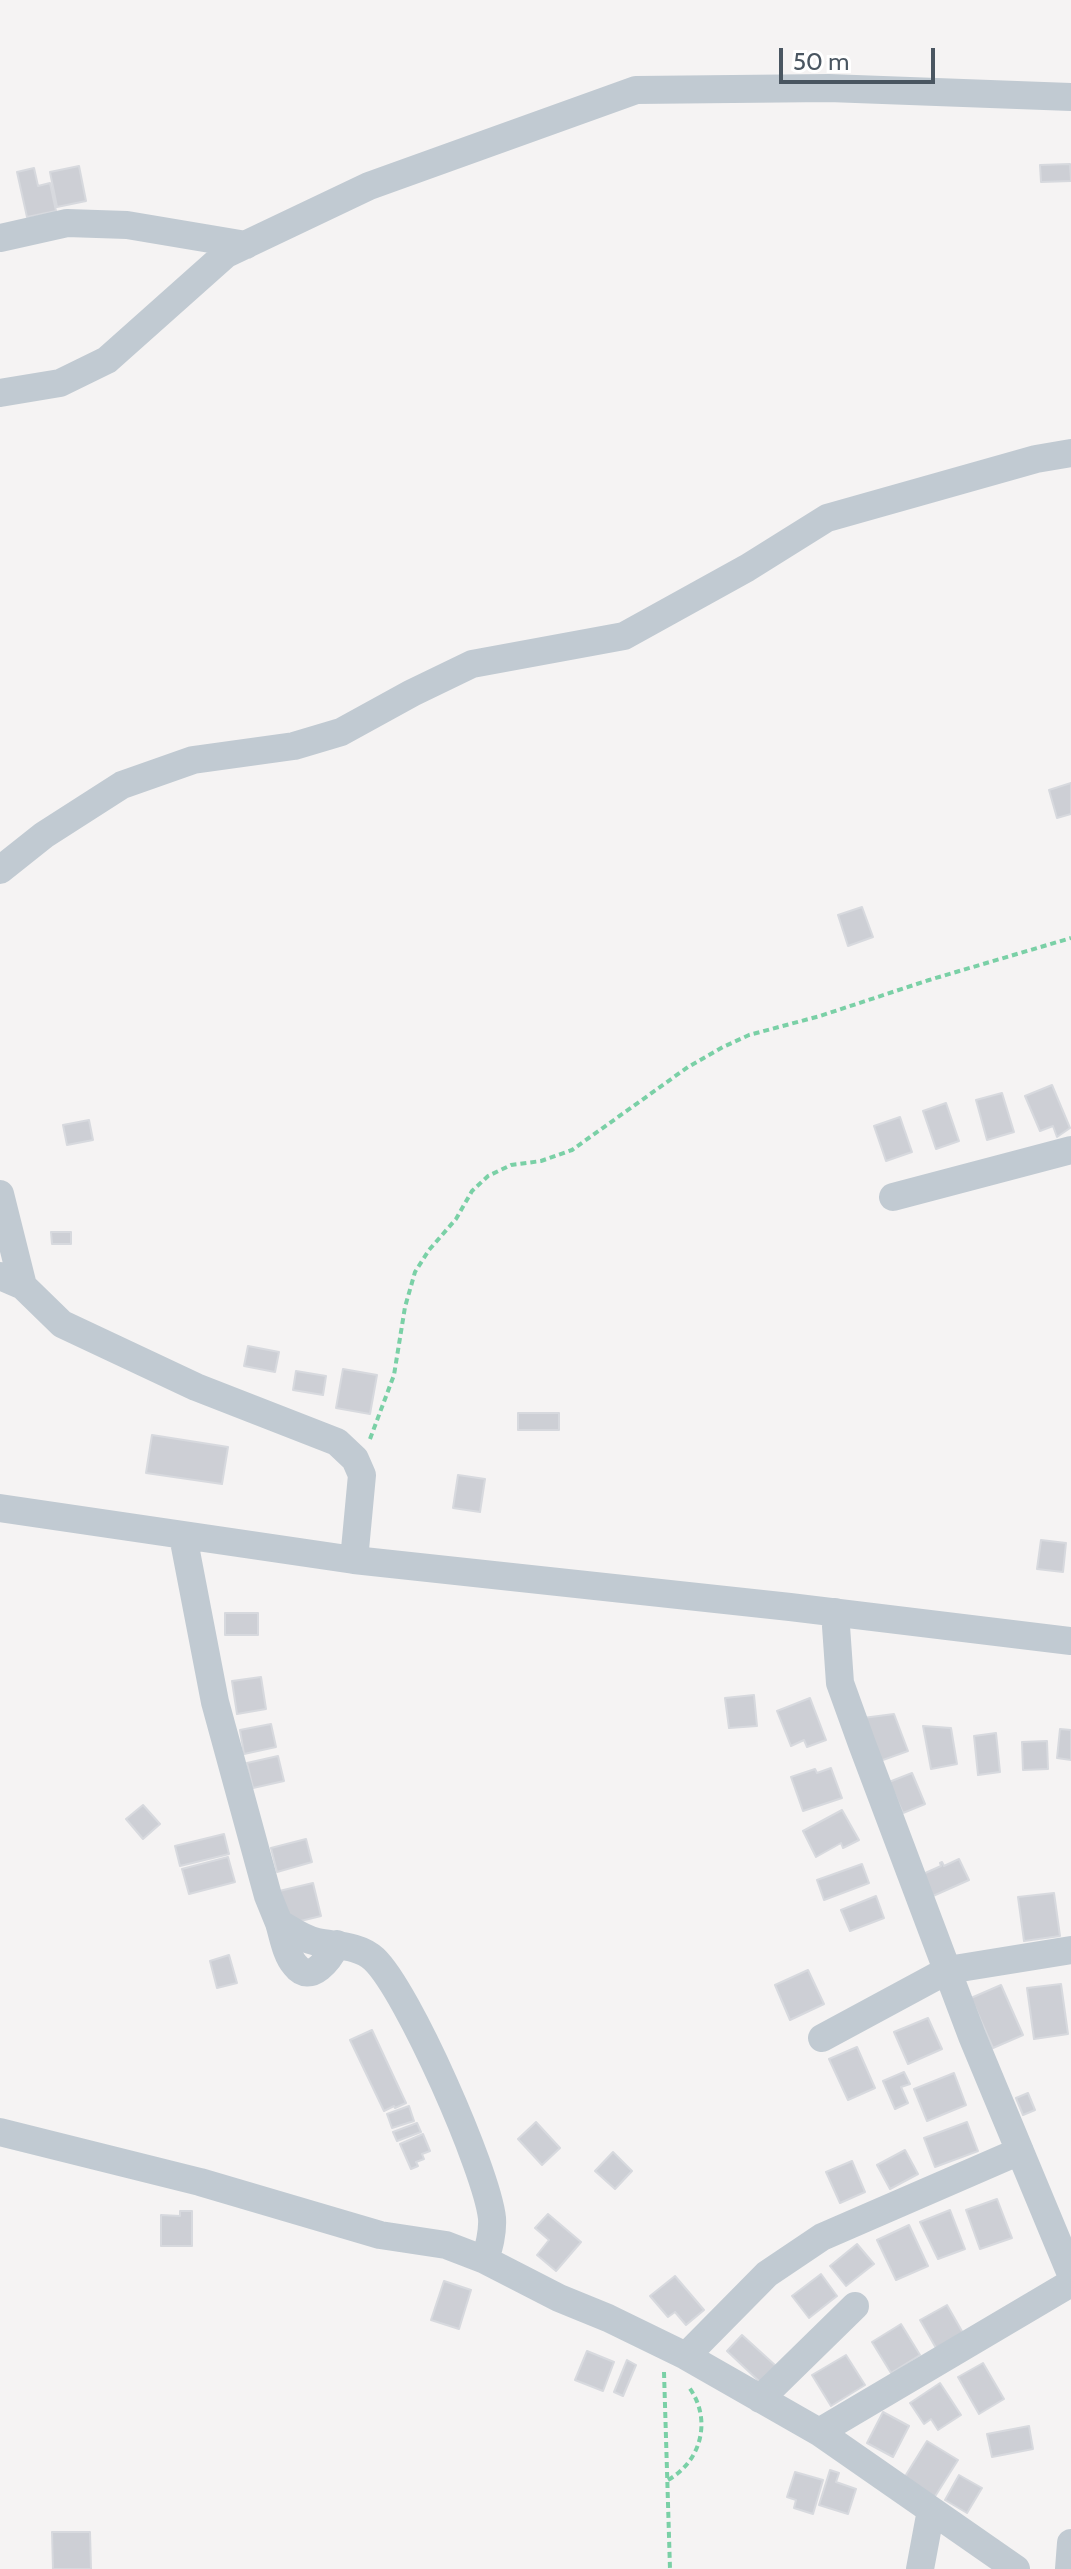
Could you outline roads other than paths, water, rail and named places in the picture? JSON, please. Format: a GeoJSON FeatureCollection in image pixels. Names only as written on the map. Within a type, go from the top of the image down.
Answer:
{"type":"FeatureCollection","features":[{"type":"Feature","properties":{"kind":"street"},"geometry":{"type":"LineString","coordinates":[[0,393],[60,383],[107,360],[226,254],[369,186],[636,90],[829,88],[1071,97]]}},
{"type":"Feature","properties":{"kind":"street"},"geometry":{"type":"LineString","coordinates":[[0,238],[67,223],[127,225],[246,245]]}},
{"type":"Feature","properties":{"kind":"street"},"geometry":{"type":"LineString","coordinates":[[0,870],[44,835],[122,785],[193,760],[294,746],[341,732],[472,664],[624,636],[747,568],[827,518],[1036,459],[1071,453]]}},
{"type":"Feature","properties":{"kind":"street"},"geometry":{"type":"LineString","coordinates":[[893,1197],[1071,1150]]}},
{"type":"Feature","properties":{"kind":"street"},"geometry":{"type":"LineString","coordinates":[[0,1194],[11,1281],[62,1324],[196,1387],[337,1442],[355,1459],[362,1475],[354,1560]]}},
{"type":"Feature","properties":{"kind":"street"},"geometry":{"type":"LineString","coordinates":[[0,1508],[354,1560],[1071,1641]]}},
{"type":"Feature","properties":{"kind":"street"},"geometry":{"type":"LineString","coordinates":[[183,1536],[215,1702],[268,1896],[279,1923],[315,1942],[337,1944],[363,1952],[375,1960],[395,1987],[427,2047],[474,2157],[492,2218],[491,2240],[485,2260]]}},
{"type":"Feature","properties":{"kind":"street"},"geometry":{"type":"LineString","coordinates":[[835,1612],[840,1683],[948,1970],[1071,2274]]}},
{"type":"Feature","properties":{"kind":"street"},"geometry":{"type":"LineString","coordinates":[[822,2038],[948,1970],[1071,1950]]}},
{"type":"Feature","properties":{"kind":"street"},"geometry":{"type":"LineString","coordinates":[[0,2132],[200,2182],[380,2235],[446,2245],[485,2260],[819,2432],[1016,2569]]}},
{"type":"Feature","properties":{"kind":"street"},"geometry":{"type":"LineString","coordinates":[[672,2358],[767,2274],[822,2237],[1020,2151]]}},
{"type":"Feature","properties":{"kind":"street"},"geometry":{"type":"LineString","coordinates":[[819,2432],[1071,2283]]}},
{"type":"Feature","properties":{"kind":"street"},"geometry":{"type":"LineString","coordinates":[[760,2399],[855,2306]]}},
{"type":"Feature","properties":{"kind":"street"},"geometry":{"type":"LineString","coordinates":[[920,2569],[931,2510]]}},
{"type":"Feature","properties":{"kind":"street"},"geometry":{"type":"LineString","coordinates":[[1069,2569],[1071,2543]]}}]}
